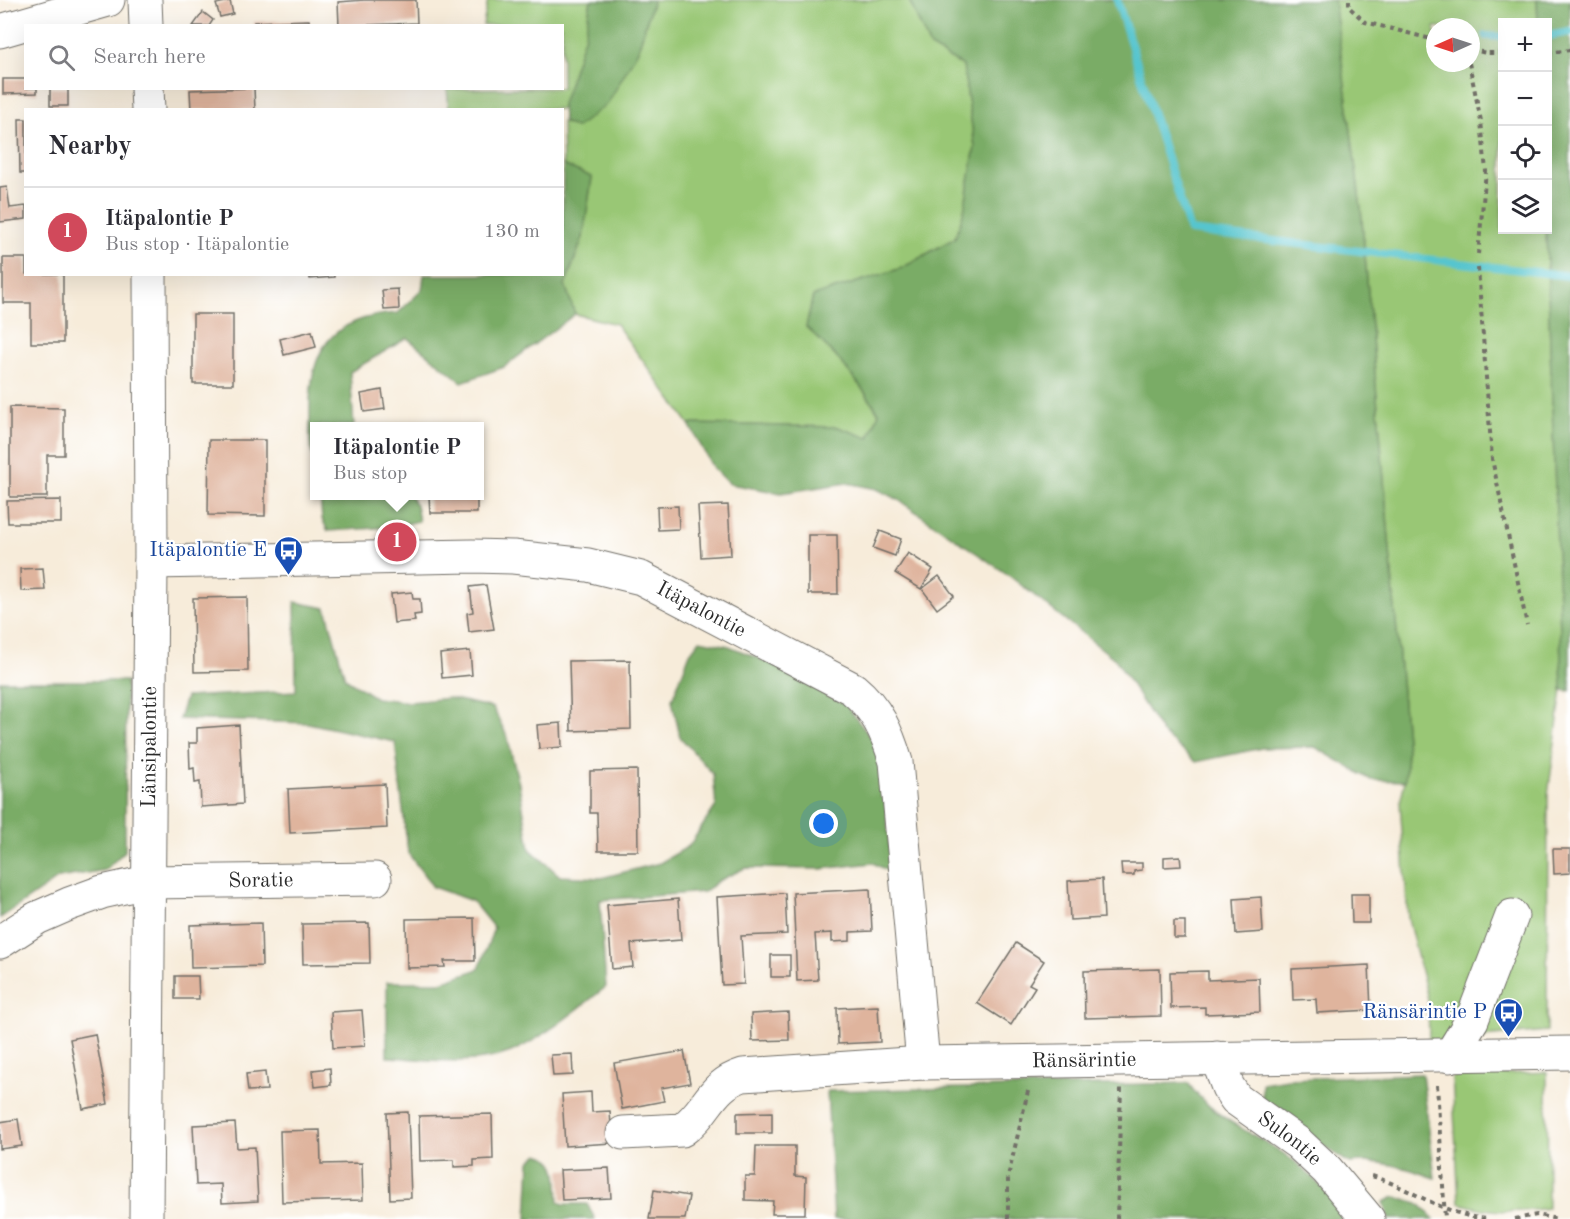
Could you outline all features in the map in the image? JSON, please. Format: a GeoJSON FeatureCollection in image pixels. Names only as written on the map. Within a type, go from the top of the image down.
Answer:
{"type":"FeatureCollection","features":[{"type":"Feature","properties":{"kind":"street"},"geometry":{"type":"LineString","coordinates":[[24,24],[108,0]]}},
{"type":"Feature","properties":{"kind":"street"},"geometry":{"type":"LineString","coordinates":[[145,0],[146,24]]}},
{"type":"Feature","properties":{"kind":"street"},"geometry":{"type":"LineString","coordinates":[[0,31],[24,24]]}},
{"type":"Feature","properties":{"kind":"street"},"geometry":{"type":"LineString","coordinates":[[147,90],[148,108]]}},
{"type":"Feature","properties":{"kind":"street","name":"Länsipalontie"},"geometry":{"type":"LineString","coordinates":[[146,1219],[151,562],[150,276]]}},
{"type":"Feature","properties":{"kind":"street","name":"Itäpalontie"},"geometry":{"type":"LineString","coordinates":[[151,562],[472,556],[588,565],[641,578],[853,689],[868,702],[882,721],[896,762],[923,1063]]}},
{"type":"Feature","properties":{"kind":"street","name":"Soratie"},"geometry":{"type":"LineString","coordinates":[[0,942],[37,918],[69,904],[102,892],[147,882],[375,879]]}},
{"type":"Feature","properties":{"kind":"street"},"geometry":{"type":"LineString","coordinates":[[1450,1056],[1472,1020],[1512,916]]}},
{"type":"Feature","properties":{"kind":"street","name":"Ränsärintie"},"geometry":{"type":"LineString","coordinates":[[623,1133],[682,1130],[698,1116],[722,1084],[743,1075],[923,1063],[1570,1053]]}},
{"type":"Feature","properties":{"kind":"street","name":"Sulontie"},"geometry":{"type":"LineString","coordinates":[[1217,1059],[1228,1087],[1236,1099],[1298,1143],[1327,1170],[1368,1219]]}},
{"type":"Feature","properties":{"kind":"path"},"geometry":{"type":"LineString","coordinates":[[1349,0],[1350,7],[1365,22],[1426,38]]}},
{"type":"Feature","properties":{"kind":"path"},"geometry":{"type":"LineString","coordinates":[[1552,53],[1570,50]]}},
{"type":"Feature","properties":{"kind":"path"},"geometry":{"type":"LineString","coordinates":[[1480,52],[1498,53]]}},
{"type":"Feature","properties":{"kind":"path"},"geometry":{"type":"LineString","coordinates":[[1471,72],[1481,121],[1486,171],[1478,254]]}},
{"type":"Feature","properties":{"kind":"path"},"geometry":{"type":"LineString","coordinates":[[1478,268],[1492,459],[1527,625]]}},
{"type":"Feature","properties":{"kind":"path"},"geometry":{"type":"LineString","coordinates":[[1445,1219],[1437,1071],[1450,1056]]}},
{"type":"Feature","properties":{"kind":"path"},"geometry":{"type":"LineString","coordinates":[[1117,1219],[1122,1060]]}},
{"type":"Feature","properties":{"kind":"path"},"geometry":{"type":"LineString","coordinates":[[1008,1219],[1008,1177],[1034,1061]]}},
{"type":"Feature","properties":{"kind":"path"},"geometry":{"type":"LineString","coordinates":[[1369,1175],[1391,1182],[1444,1207],[1478,1219],[1488,1219]]}},
{"type":"Feature","properties":{"kind":"path"},"geometry":{"type":"LineString","coordinates":[[1515,1219],[1537,1215],[1557,1219]]}},
{"type":"Feature","properties":{"kind":"green space"},"geometry":{"type":"Polygon","coordinates":[[[488,0],[591,0],[585,35],[562,108],[449,108],[447,90],[564,90],[564,24],[483,24],[488,0]]]}},
{"type":"Feature","properties":{"kind":"green space"},"geometry":{"type":"Polygon","coordinates":[[[591,0],[653,0],[638,50],[608,103],[576,128],[564,122],[562,104],[585,35],[591,0]]]}},
{"type":"Feature","properties":{"kind":"green space"},"geometry":{"type":"Polygon","coordinates":[[[653,0],[909,0],[930,47],[963,66],[975,147],[964,211],[955,238],[902,268],[813,296],[806,327],[846,368],[879,414],[868,439],[838,427],[689,424],[616,324],[575,314],[565,285],[583,237],[592,178],[564,165],[564,123],[576,128],[638,50],[653,0]]]}},
{"type":"Feature","properties":{"kind":"green space"},"geometry":{"type":"Polygon","coordinates":[[[909,0],[1334,0],[1361,209],[1407,751],[1405,781],[1371,780],[1315,747],[1262,748],[1196,762],[1162,733],[1116,660],[1007,574],[897,499],[877,489],[847,483],[781,493],[730,484],[713,468],[689,424],[838,427],[869,438],[879,413],[846,367],[806,327],[813,296],[902,268],[955,238],[964,211],[975,147],[963,66],[930,47],[909,0]]]}},
{"type":"Feature","properties":{"kind":"green space"},"geometry":{"type":"Polygon","coordinates":[[[1334,0],[1537,0],[1538,18],[1498,18],[1498,234],[1546,234],[1562,690],[1548,795],[1547,1031],[1429,1042],[1428,999],[1408,919],[1400,802],[1405,781],[1407,751],[1361,209],[1334,0]]]}},
{"type":"Feature","properties":{"kind":"green space"},"geometry":{"type":"Polygon","coordinates":[[[1537,0],[1570,0],[1570,691],[1562,690],[1546,234],[1552,234],[1552,18],[1538,18],[1537,0]]]}},
{"type":"Feature","properties":{"kind":"green space"},"geometry":{"type":"Polygon","coordinates":[[[564,165],[592,177],[583,237],[565,285],[575,314],[504,367],[462,382],[407,338],[350,372],[354,422],[310,422],[313,373],[327,342],[339,330],[355,322],[374,316],[398,313],[422,290],[424,276],[564,276],[564,165]]]}},
{"type":"Feature","properties":{"kind":"green space"},"geometry":{"type":"Polygon","coordinates":[[[320,500],[413,500],[419,521],[393,527],[328,531],[322,519],[320,500]]]}},
{"type":"Feature","properties":{"kind":"green space"},"geometry":{"type":"Polygon","coordinates":[[[295,602],[326,608],[345,678],[376,698],[410,702],[450,698],[493,708],[507,736],[519,784],[530,849],[560,876],[601,878],[660,863],[689,846],[716,806],[713,774],[680,737],[672,700],[690,653],[700,640],[729,646],[775,665],[846,705],[874,742],[883,775],[892,873],[873,863],[821,869],[745,868],[718,881],[704,892],[600,900],[606,987],[560,1022],[523,1047],[496,1057],[450,1061],[387,1057],[387,982],[441,982],[479,969],[494,928],[472,901],[433,887],[408,853],[395,742],[308,723],[179,719],[186,697],[296,691],[295,602]]]}},
{"type":"Feature","properties":{"kind":"green space"},"geometry":{"type":"Polygon","coordinates":[[[0,681],[126,681],[125,851],[105,870],[59,878],[0,918],[0,681]]]}},
{"type":"Feature","properties":{"kind":"green space"},"geometry":{"type":"Polygon","coordinates":[[[1547,1072],[1548,1208],[1503,1211],[1459,1203],[1452,1076],[1547,1072]]]}},
{"type":"Feature","properties":{"kind":"green space"},"geometry":{"type":"Polygon","coordinates":[[[1422,1074],[1435,1178],[1382,1163],[1349,1163],[1297,1128],[1262,1100],[1262,1083],[1288,1079],[1422,1074]]]}},
{"type":"Feature","properties":{"kind":"green space"},"geometry":{"type":"Polygon","coordinates":[[[1188,1083],[1209,1106],[1221,1115],[1295,1162],[1320,1185],[1347,1219],[834,1219],[827,1091],[1188,1083]]]}},
{"type":"Feature","properties":{"kind":"green space"},"geometry":{"type":"Polygon","coordinates":[[[538,1154],[551,1160],[555,1166],[559,1201],[563,1204],[587,1204],[595,1219],[527,1219],[530,1161],[538,1154]]]}},
{"type":"Feature","properties":{"kind":"green space"},"geometry":{"type":"Polygon","coordinates":[[[1395,1197],[1418,1203],[1434,1219],[1389,1219],[1384,1202],[1395,1197]]]}},
{"type":"Feature","properties":{"kind":"building"},"geometry":{"type":"Polygon","coordinates":[[[416,0],[417,23],[339,24],[338,2],[416,0]]]}},
{"type":"Feature","properties":{"kind":"building"},"geometry":{"type":"Polygon","coordinates":[[[230,1],[233,14],[220,17],[216,4],[230,1]]]}},
{"type":"Feature","properties":{"kind":"building"},"geometry":{"type":"Polygon","coordinates":[[[203,12],[213,20],[210,24],[194,24],[203,12]]]}},
{"type":"Feature","properties":{"kind":"building"},"geometry":{"type":"Polygon","coordinates":[[[309,20],[310,24],[254,24],[254,22],[309,20]]]}},
{"type":"Feature","properties":{"kind":"building"},"geometry":{"type":"Polygon","coordinates":[[[3,79],[24,79],[24,90],[37,90],[37,93],[3,94],[3,79]]]}},
{"type":"Feature","properties":{"kind":"building"},"geometry":{"type":"Polygon","coordinates":[[[50,90],[68,90],[68,106],[50,106],[50,90]]]}},
{"type":"Feature","properties":{"kind":"building"},"geometry":{"type":"Polygon","coordinates":[[[190,90],[254,90],[255,108],[191,108],[190,90]]]}},
{"type":"Feature","properties":{"kind":"building"},"geometry":{"type":"Polygon","coordinates":[[[19,119],[24,119],[24,173],[20,173],[19,119]]]}},
{"type":"Feature","properties":{"kind":"building"},"geometry":{"type":"Polygon","coordinates":[[[7,187],[10,208],[24,206],[24,219],[0,222],[0,188],[7,187]]]}},
{"type":"Feature","properties":{"kind":"building"},"geometry":{"type":"Polygon","coordinates":[[[3,258],[24,258],[24,276],[63,276],[63,343],[31,343],[31,303],[3,303],[3,258]]]}},
{"type":"Feature","properties":{"kind":"building"},"geometry":{"type":"Polygon","coordinates":[[[309,276],[334,276],[334,277],[310,279],[309,276]]]}},
{"type":"Feature","properties":{"kind":"building"},"geometry":{"type":"Polygon","coordinates":[[[398,289],[399,309],[384,310],[382,290],[398,289]]]}},
{"type":"Feature","properties":{"kind":"building"},"geometry":{"type":"Polygon","coordinates":[[[193,314],[233,314],[233,384],[193,384],[193,314]]]}},
{"type":"Feature","properties":{"kind":"building"},"geometry":{"type":"Polygon","coordinates":[[[312,331],[316,347],[284,355],[280,339],[312,331]]]}},
{"type":"Feature","properties":{"kind":"building"},"geometry":{"type":"Polygon","coordinates":[[[382,390],[385,409],[364,412],[361,394],[382,390]]]}},
{"type":"Feature","properties":{"kind":"building"},"geometry":{"type":"Polygon","coordinates":[[[10,407],[64,408],[64,455],[47,455],[47,497],[10,497],[10,407]]]}},
{"type":"Feature","properties":{"kind":"building"},"geometry":{"type":"Polygon","coordinates":[[[209,440],[265,440],[265,516],[208,515],[209,440]]]}},
{"type":"Feature","properties":{"kind":"building"},"geometry":{"type":"Polygon","coordinates":[[[61,500],[61,523],[8,523],[7,501],[61,500]]]}},
{"type":"Feature","properties":{"kind":"building"},"geometry":{"type":"Polygon","coordinates":[[[429,500],[477,500],[477,513],[430,513],[429,500]]]}},
{"type":"Feature","properties":{"kind":"building"},"geometry":{"type":"Polygon","coordinates":[[[728,505],[731,555],[701,557],[698,506],[728,505]]]}},
{"type":"Feature","properties":{"kind":"building"},"geometry":{"type":"Polygon","coordinates":[[[678,506],[679,529],[658,530],[657,507],[678,506]]]}},
{"type":"Feature","properties":{"kind":"building"},"geometry":{"type":"Polygon","coordinates":[[[880,531],[901,539],[895,556],[873,548],[880,531]]]}},
{"type":"Feature","properties":{"kind":"building"},"geometry":{"type":"Polygon","coordinates":[[[808,535],[837,535],[838,594],[808,594],[808,535]]]}},
{"type":"Feature","properties":{"kind":"building"},"geometry":{"type":"Polygon","coordinates":[[[908,553],[933,569],[921,589],[895,573],[908,553]]]}},
{"type":"Feature","properties":{"kind":"building"},"geometry":{"type":"Polygon","coordinates":[[[43,568],[45,590],[21,591],[20,569],[43,568]]]}},
{"type":"Feature","properties":{"kind":"building"},"geometry":{"type":"Polygon","coordinates":[[[939,576],[954,596],[937,609],[922,589],[939,576]]]}},
{"type":"Feature","properties":{"kind":"building"},"geometry":{"type":"Polygon","coordinates":[[[486,585],[494,629],[469,632],[467,613],[473,612],[470,587],[486,585]]]}},
{"type":"Feature","properties":{"kind":"building"},"geometry":{"type":"Polygon","coordinates":[[[412,592],[413,599],[420,599],[421,614],[414,615],[415,621],[394,623],[391,594],[412,592]]]}},
{"type":"Feature","properties":{"kind":"building"},"geometry":{"type":"Polygon","coordinates":[[[247,597],[248,671],[194,672],[193,598],[247,597]]]}},
{"type":"Feature","properties":{"kind":"building"},"geometry":{"type":"Polygon","coordinates":[[[470,651],[472,675],[442,678],[440,654],[470,651]]]}},
{"type":"Feature","properties":{"kind":"building"},"geometry":{"type":"Polygon","coordinates":[[[630,660],[631,729],[571,731],[569,661],[630,660]]]}},
{"type":"Feature","properties":{"kind":"building"},"geometry":{"type":"Polygon","coordinates":[[[561,723],[562,747],[539,749],[537,725],[561,723]]]}},
{"type":"Feature","properties":{"kind":"building"},"geometry":{"type":"Polygon","coordinates":[[[239,725],[243,804],[201,807],[200,782],[195,783],[194,768],[190,769],[189,743],[197,743],[197,728],[239,725]]]}},
{"type":"Feature","properties":{"kind":"building"},"geometry":{"type":"Polygon","coordinates":[[[637,770],[638,851],[598,851],[597,813],[590,813],[590,771],[637,770]]]}},
{"type":"Feature","properties":{"kind":"building"},"geometry":{"type":"Polygon","coordinates":[[[385,784],[387,828],[290,833],[288,789],[385,784]]]}},
{"type":"Feature","properties":{"kind":"building"},"geometry":{"type":"Polygon","coordinates":[[[1553,849],[1570,849],[1570,873],[1554,874],[1553,849]]]}},
{"type":"Feature","properties":{"kind":"building"},"geometry":{"type":"Polygon","coordinates":[[[1180,856],[1181,866],[1164,867],[1164,857],[1180,856]]]}},
{"type":"Feature","properties":{"kind":"building"},"geometry":{"type":"Polygon","coordinates":[[[1121,863],[1142,863],[1142,870],[1134,871],[1134,875],[1122,875],[1121,863]]]}},
{"type":"Feature","properties":{"kind":"building"},"geometry":{"type":"Polygon","coordinates":[[[1102,879],[1104,918],[1070,920],[1068,881],[1102,879]]]}},
{"type":"Feature","properties":{"kind":"building"},"geometry":{"type":"Polygon","coordinates":[[[870,889],[872,931],[850,932],[850,941],[832,942],[832,933],[815,934],[818,980],[797,981],[793,893],[870,889]]]}},
{"type":"Feature","properties":{"kind":"building"},"geometry":{"type":"Polygon","coordinates":[[[785,893],[787,934],[741,936],[744,984],[722,985],[717,897],[785,893]]]}},
{"type":"Feature","properties":{"kind":"building"},"geometry":{"type":"Polygon","coordinates":[[[1351,894],[1369,894],[1369,923],[1352,923],[1351,894]]]}},
{"type":"Feature","properties":{"kind":"building"},"geometry":{"type":"Polygon","coordinates":[[[1261,897],[1263,932],[1236,934],[1234,899],[1261,897]]]}},
{"type":"Feature","properties":{"kind":"building"},"geometry":{"type":"Polygon","coordinates":[[[678,899],[681,940],[631,944],[633,967],[612,969],[607,905],[678,899]]]}},
{"type":"Feature","properties":{"kind":"building"},"geometry":{"type":"Polygon","coordinates":[[[474,918],[475,961],[444,961],[445,967],[407,968],[406,919],[474,918]]]}},
{"type":"Feature","properties":{"kind":"building"},"geometry":{"type":"Polygon","coordinates":[[[1174,921],[1185,921],[1185,938],[1174,938],[1174,921]]]}},
{"type":"Feature","properties":{"kind":"building"},"geometry":{"type":"Polygon","coordinates":[[[261,923],[262,966],[191,968],[190,925],[261,923]]]}},
{"type":"Feature","properties":{"kind":"building"},"geometry":{"type":"Polygon","coordinates":[[[369,923],[370,963],[303,964],[302,924],[369,923]]]}},
{"type":"Feature","properties":{"kind":"building"},"geometry":{"type":"Polygon","coordinates":[[[1016,943],[1044,961],[1029,984],[1035,987],[1011,1025],[977,1003],[1016,943]]]}},
{"type":"Feature","properties":{"kind":"building"},"geometry":{"type":"Polygon","coordinates":[[[771,955],[790,955],[790,977],[771,977],[771,955]]]}},
{"type":"Feature","properties":{"kind":"building"},"geometry":{"type":"Polygon","coordinates":[[[1369,965],[1371,1010],[1317,1013],[1316,999],[1293,1000],[1292,969],[1369,965]]]}},
{"type":"Feature","properties":{"kind":"building"},"geometry":{"type":"Polygon","coordinates":[[[1160,969],[1161,1016],[1085,1018],[1084,971],[1160,969]]]}},
{"type":"Feature","properties":{"kind":"building"},"geometry":{"type":"Polygon","coordinates":[[[1208,971],[1208,980],[1259,978],[1260,1012],[1205,1014],[1205,1007],[1171,1008],[1170,972],[1208,971]]]}},
{"type":"Feature","properties":{"kind":"building"},"geometry":{"type":"Polygon","coordinates":[[[175,976],[198,976],[199,999],[175,999],[175,976]]]}},
{"type":"Feature","properties":{"kind":"building"},"geometry":{"type":"Polygon","coordinates":[[[878,1006],[880,1042],[838,1044],[837,1008],[878,1006]]]}},
{"type":"Feature","properties":{"kind":"building"},"geometry":{"type":"Polygon","coordinates":[[[362,1010],[365,1046],[333,1048],[331,1012],[362,1010]]]}},
{"type":"Feature","properties":{"kind":"building"},"geometry":{"type":"Polygon","coordinates":[[[788,1012],[789,1040],[752,1041],[751,1014],[788,1012]]]}},
{"type":"Feature","properties":{"kind":"building"},"geometry":{"type":"Polygon","coordinates":[[[95,1034],[108,1104],[83,1109],[70,1039],[95,1034]]]}},
{"type":"Feature","properties":{"kind":"building"},"geometry":{"type":"Polygon","coordinates":[[[684,1051],[690,1083],[661,1088],[664,1101],[622,1109],[614,1063],[684,1051]]]}},
{"type":"Feature","properties":{"kind":"building"},"geometry":{"type":"Polygon","coordinates":[[[572,1054],[573,1075],[553,1076],[551,1055],[572,1054]]]}},
{"type":"Feature","properties":{"kind":"building"},"geometry":{"type":"Polygon","coordinates":[[[330,1068],[331,1085],[315,1087],[313,1070],[330,1068]]]}},
{"type":"Feature","properties":{"kind":"building"},"geometry":{"type":"Polygon","coordinates":[[[265,1072],[267,1090],[248,1091],[246,1074],[265,1072]]]}},
{"type":"Feature","properties":{"kind":"building"},"geometry":{"type":"Polygon","coordinates":[[[591,1092],[592,1112],[610,1111],[612,1143],[565,1146],[562,1094],[591,1092]]]}},
{"type":"Feature","properties":{"kind":"building"},"geometry":{"type":"Polygon","coordinates":[[[408,1112],[411,1198],[390,1199],[387,1113],[408,1112]]]}},
{"type":"Feature","properties":{"kind":"building"},"geometry":{"type":"Polygon","coordinates":[[[772,1112],[772,1133],[737,1133],[737,1113],[772,1112]]]}},
{"type":"Feature","properties":{"kind":"building"},"geometry":{"type":"Polygon","coordinates":[[[492,1114],[493,1159],[474,1160],[474,1166],[454,1167],[454,1160],[420,1161],[419,1116],[492,1114]]]}},
{"type":"Feature","properties":{"kind":"building"},"geometry":{"type":"Polygon","coordinates":[[[18,1119],[22,1146],[0,1149],[0,1122],[18,1119]]]}},
{"type":"Feature","properties":{"kind":"building"},"geometry":{"type":"Polygon","coordinates":[[[235,1123],[237,1148],[255,1147],[258,1201],[222,1203],[221,1184],[196,1185],[193,1125],[235,1123]]]}},
{"type":"Feature","properties":{"kind":"building"},"geometry":{"type":"Polygon","coordinates":[[[320,1130],[321,1164],[362,1163],[363,1200],[282,1202],[280,1131],[320,1130]]]}},
{"type":"Feature","properties":{"kind":"building"},"geometry":{"type":"Polygon","coordinates":[[[756,1146],[795,1146],[795,1176],[806,1177],[805,1214],[772,1214],[773,1201],[745,1200],[745,1176],[755,1176],[756,1146]]]}},
{"type":"Feature","properties":{"kind":"building"},"geometry":{"type":"Polygon","coordinates":[[[609,1168],[611,1198],[562,1200],[560,1170],[609,1168]]]}},
{"type":"Feature","properties":{"kind":"building"},"geometry":{"type":"Polygon","coordinates":[[[654,1190],[689,1196],[685,1219],[649,1219],[654,1190]]]}},
{"type":"Feature","properties":{"kind":"waterway"},"geometry":{"type":"LineString","coordinates":[[1117,0],[1190,231],[1570,276]]}},
{"type":"Feature","properties":{"kind":"waterway"},"geometry":{"type":"LineString","coordinates":[[1552,35],[1570,32]]}},
{"type":"Feature","properties":{"kind":"waterway"},"geometry":{"type":"LineString","coordinates":[[1486,36],[1498,37]]}},
{"type":"Feature","properties":{"kind":"place","name":"Itäpalontie P"},"geometry":{"type":"Point","coordinates":[397,542]}},
{"type":"Feature","properties":{"kind":"place","name":"Itäpalontie E"},"geometry":{"type":"Point","coordinates":[288,576]}},
{"type":"Feature","properties":{"kind":"place","name":"Ränsärintie P"},"geometry":{"type":"Point","coordinates":[1508,1038]}}]}
